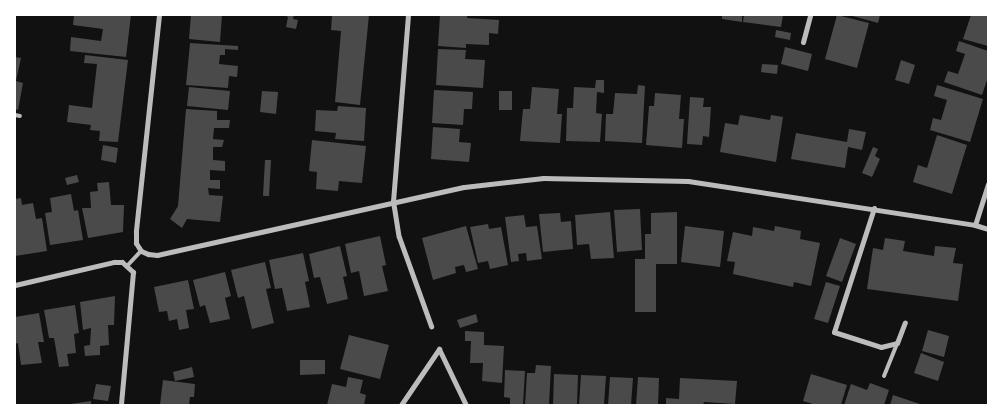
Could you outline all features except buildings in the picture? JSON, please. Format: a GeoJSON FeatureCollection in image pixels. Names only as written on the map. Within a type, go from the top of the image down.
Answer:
{"type":"FeatureCollection","features":[{"type":"Feature","properties":{"kind":"street"},"geometry":{"type":"LineString","coordinates":[[159,15],[136,232],[136,243],[141,251],[158,255],[393,201],[464,187],[542,178],[688,181],[975,224],[988,229]]}},
{"type":"Feature","properties":{"kind":"street"},"geometry":{"type":"LineString","coordinates":[[408,15],[393,201],[399,237],[431,326]]}},
{"type":"Feature","properties":{"kind":"street"},"geometry":{"type":"LineString","coordinates":[[803,42],[810,15]]}},
{"type":"Feature","properties":{"kind":"street"},"geometry":{"type":"LineString","coordinates":[[975,224],[988,184]]}},
{"type":"Feature","properties":{"kind":"street"},"geometry":{"type":"LineString","coordinates":[[874,208],[834,332],[881,347],[897,342],[905,322]]}},
{"type":"Feature","properties":{"kind":"street"},"geometry":{"type":"LineString","coordinates":[[15,285],[114,262],[122,262],[128,266],[133,272],[134,279],[121,405]]}},
{"type":"Feature","properties":{"kind":"street"},"geometry":{"type":"LineString","coordinates":[[401,405],[439,349],[466,405]]}},
{"type":"Feature","properties":{"kind":"lane"},"geometry":{"type":"LineString","coordinates":[[128,266],[141,251]]}},
{"type":"Feature","properties":{"kind":"lane"},"geometry":{"type":"LineString","coordinates":[[884,376],[897,342]]}}]}
